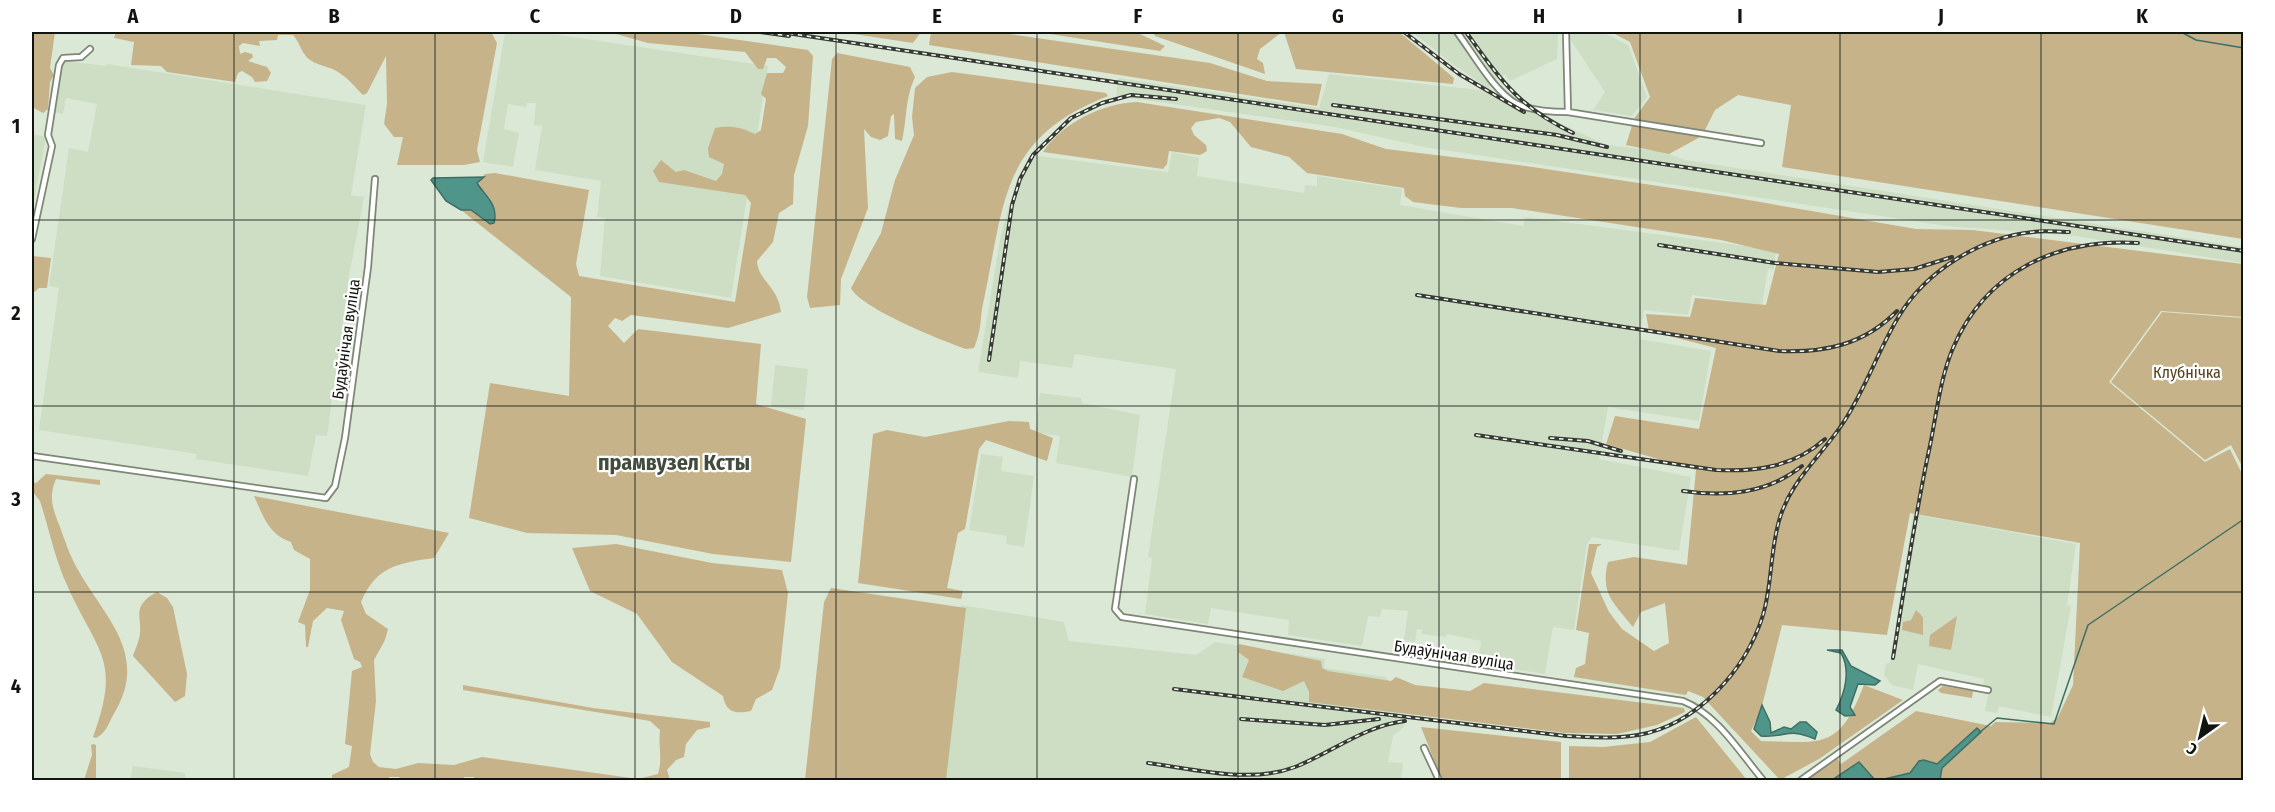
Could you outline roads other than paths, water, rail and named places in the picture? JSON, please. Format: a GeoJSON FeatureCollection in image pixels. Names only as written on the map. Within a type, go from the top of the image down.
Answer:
{"type":"FeatureCollection","features":[{"type":"Feature","properties":{"kind":"street"},"geometry":{"type":"LineString","coordinates":[[1457,32],[1494,81],[1516,103],[1547,112],[1568,112],[1761,143]]}},
{"type":"Feature","properties":{"kind":"street"},"geometry":{"type":"LineString","coordinates":[[1566,32],[1568,112]]}},
{"type":"Feature","properties":{"kind":"street"},"geometry":{"type":"LineString","coordinates":[[32,239],[38,221],[52,146],[48,135],[59,65],[63,58],[81,57],[90,49]]}},
{"type":"Feature","properties":{"kind":"street","name":"Будаўнічая вуліца"},"geometry":{"type":"LineString","coordinates":[[32,456],[326,498],[335,486],[345,438],[368,267],[375,179]]}},
{"type":"Feature","properties":{"kind":"street","name":"Будаўнічая вуліца"},"geometry":{"type":"LineString","coordinates":[[1134,480],[1115,606],[1117,614],[1122,617],[1683,701],[1698,707],[1711,718],[1763,780]]}},
{"type":"Feature","properties":{"kind":"street"},"geometry":{"type":"LineString","coordinates":[[1801,780],[1940,681],[1988,690]]}},
{"type":"Feature","properties":{"kind":"street"},"geometry":{"type":"LineString","coordinates":[[1424,748],[1439,780]]}},
{"type":"Feature","properties":{"kind":"water"},"geometry":{"type":"Polygon","coordinates":[[[484,177],[477,183],[493,205],[494,223],[490,224],[471,210],[461,210],[446,201],[431,180],[433,178],[484,177]]]}},
{"type":"Feature","properties":{"kind":"water"},"geometry":{"type":"Polygon","coordinates":[[[1827,650],[1842,650],[1851,666],[1880,681],[1875,685],[1858,684],[1850,707],[1855,715],[1845,716],[1836,710],[1844,689],[1846,667],[1841,653],[1827,650]]]}},
{"type":"Feature","properties":{"kind":"water"},"geometry":{"type":"Polygon","coordinates":[[[1762,705],[1770,722],[1771,733],[1784,727],[1791,729],[1800,722],[1806,722],[1817,732],[1815,739],[1792,733],[1761,736],[1754,729],[1762,705]]]}},
{"type":"Feature","properties":{"kind":"water"},"geometry":{"type":"Polygon","coordinates":[[[1977,728],[1981,732],[1942,768],[1940,780],[1880,780],[1910,773],[1919,761],[1924,760],[1937,764],[1977,728]]]}},
{"type":"Feature","properties":{"kind":"water"},"geometry":{"type":"Polygon","coordinates":[[[1859,762],[1875,780],[1832,780],[1859,762]]]}},
{"type":"Feature","properties":{"kind":"waterway"},"geometry":{"type":"LineString","coordinates":[[2165,32],[2183,33],[2196,40],[2244,48]]}},
{"type":"Feature","properties":{"kind":"waterway"},"geometry":{"type":"LineString","coordinates":[[1979,733],[1997,718],[2054,724],[2088,625],[2244,519]]}},
{"type":"Feature","properties":{"kind":"railway"},"geometry":{"type":"LineString","coordinates":[[760,32],[789,36]]}},
{"type":"Feature","properties":{"kind":"railway"},"geometry":{"type":"LineString","coordinates":[[780,32],[2244,251]]}},
{"type":"Feature","properties":{"kind":"railway"},"geometry":{"type":"LineString","coordinates":[[1404,32],[1459,74],[1524,112]]}},
{"type":"Feature","properties":{"kind":"railway"},"geometry":{"type":"LineString","coordinates":[[1466,32],[1500,78],[1524,102],[1538,113],[1573,133]]}},
{"type":"Feature","properties":{"kind":"railway"},"geometry":{"type":"LineString","coordinates":[[989,360],[1012,205],[1020,179],[1033,155],[1071,118],[1102,103],[1131,95],[1176,99]]}},
{"type":"Feature","properties":{"kind":"railway"},"geometry":{"type":"LineString","coordinates":[[1333,105],[1557,135],[1607,147]]}},
{"type":"Feature","properties":{"kind":"railway"},"geometry":{"type":"LineString","coordinates":[[1174,689],[1566,736],[1638,735],[1680,720],[1716,692],[1745,656],[1763,615],[1776,533],[1784,506],[1799,480],[1845,420],[1899,316],[1910,300],[1940,271],[1975,249],[2013,235],[2042,231],[2069,232]]}},
{"type":"Feature","properties":{"kind":"railway"},"geometry":{"type":"LineString","coordinates":[[1893,658],[1941,387],[1953,348],[1967,321],[1985,298],[2005,280],[2028,265],[2080,246],[2138,243]]}},
{"type":"Feature","properties":{"kind":"railway"},"geometry":{"type":"LineString","coordinates":[[1659,245],[1775,263],[1878,272],[1914,269],[1952,257]]}},
{"type":"Feature","properties":{"kind":"railway"},"geometry":{"type":"LineString","coordinates":[[1417,295],[1779,351],[1827,348],[1857,339],[1884,323],[1897,311]]}},
{"type":"Feature","properties":{"kind":"railway"},"geometry":{"type":"LineString","coordinates":[[1476,435],[1716,470],[1746,470],[1774,466],[1801,456],[1825,439]]}},
{"type":"Feature","properties":{"kind":"railway"},"geometry":{"type":"LineString","coordinates":[[1550,438],[1588,441],[1621,451]]}},
{"type":"Feature","properties":{"kind":"railway"},"geometry":{"type":"LineString","coordinates":[[1683,491],[1714,494],[1760,488],[1775,483],[1802,466]]}},
{"type":"Feature","properties":{"kind":"railway"},"geometry":{"type":"LineString","coordinates":[[1241,719],[1325,725],[1379,719]]}},
{"type":"Feature","properties":{"kind":"railway"},"geometry":{"type":"LineString","coordinates":[[1148,763],[1222,774],[1278,772],[1309,761],[1376,728],[1405,721]]}},
{"type":"Feature","properties":{"kind":"district","name":"прамвузел Ксты"},"geometry":{"type":"Point","coordinates":[674,462]}},
{"type":"Feature","properties":{"kind":"park label","name":"Клубнічка"},"geometry":{"type":"Point","coordinates":[2187,372]}}]}
